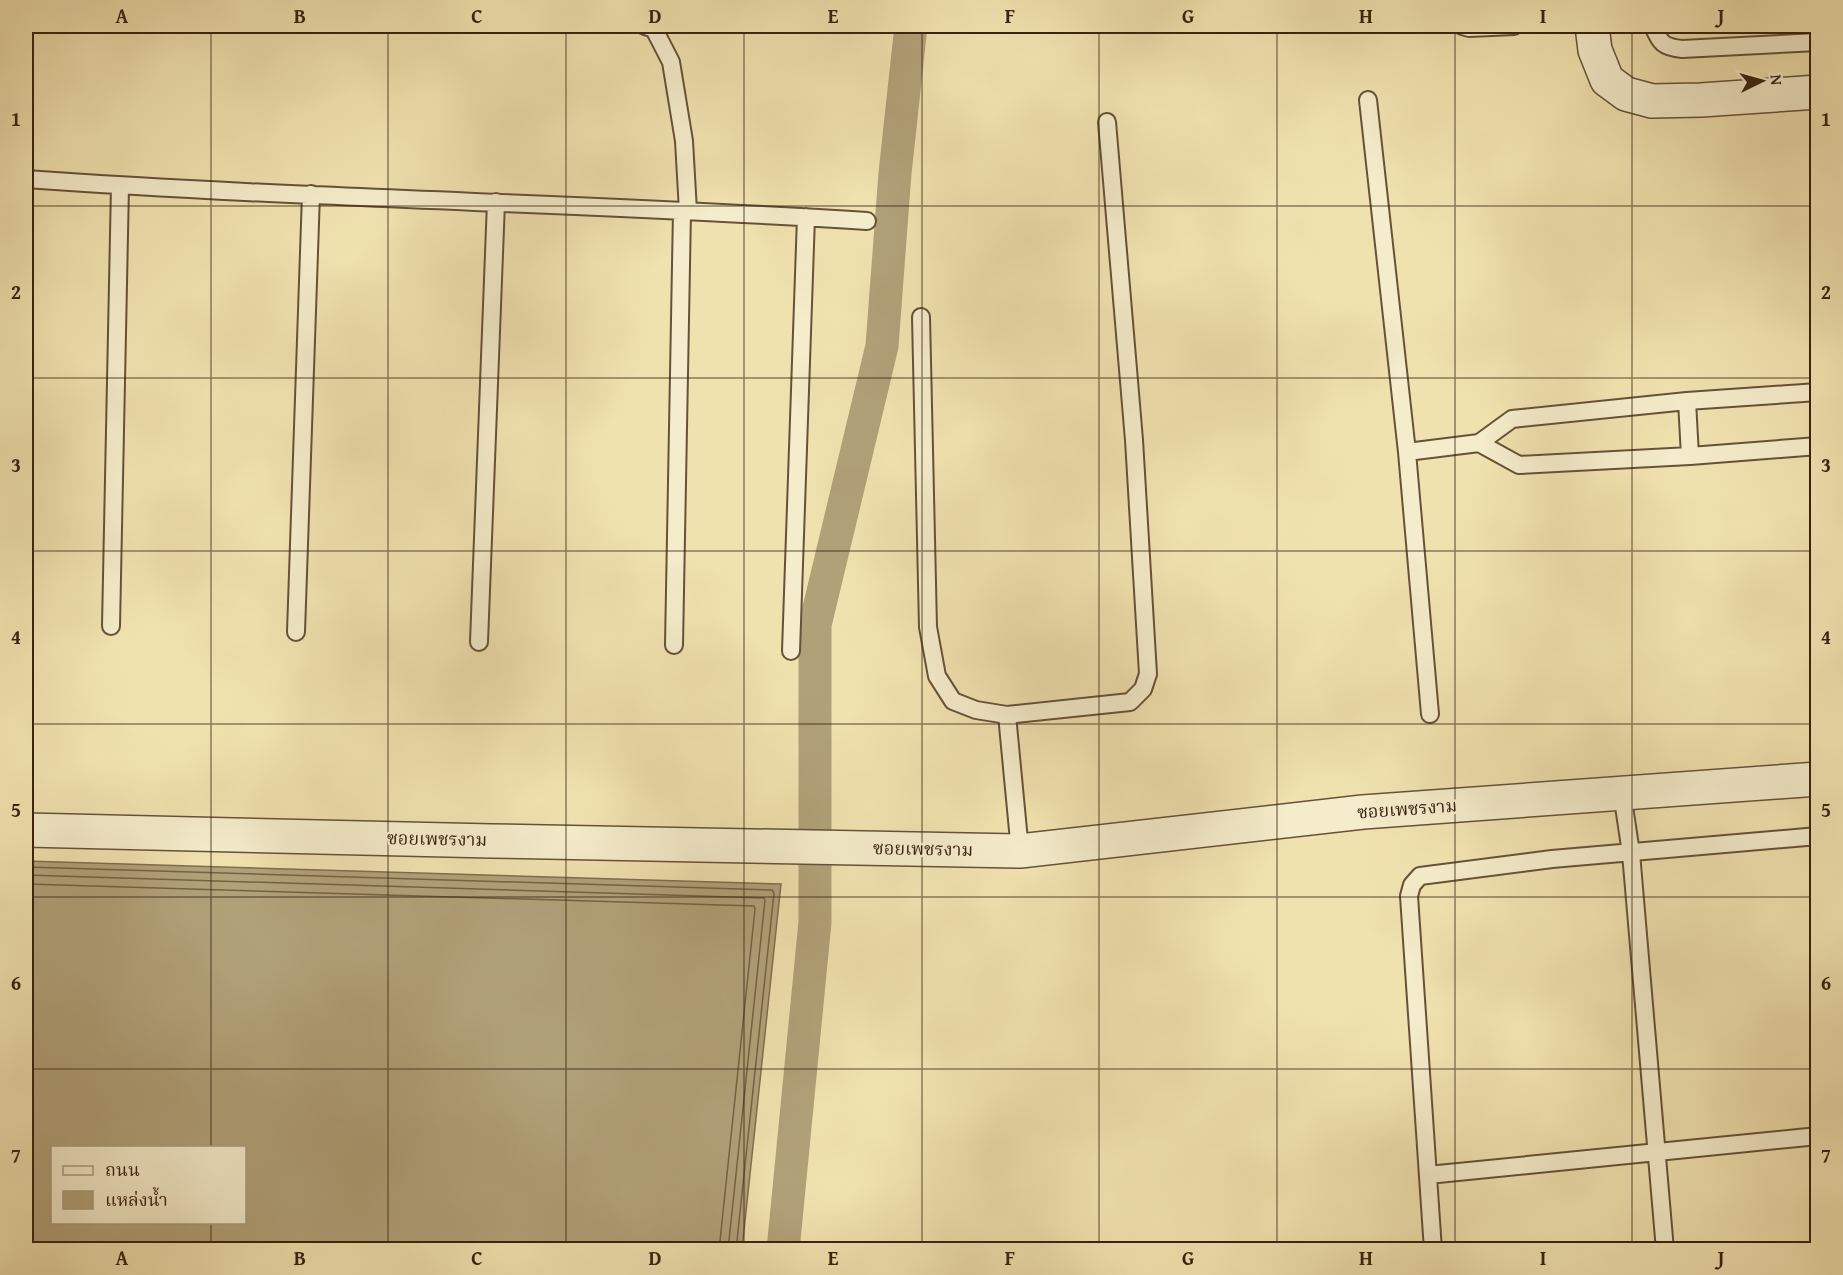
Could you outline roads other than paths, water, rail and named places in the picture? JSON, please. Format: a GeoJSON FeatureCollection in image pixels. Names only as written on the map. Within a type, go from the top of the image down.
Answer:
{"type":"FeatureCollection","features":[{"type":"Feature","properties":{"kind":"street"},"geometry":{"type":"LineString","coordinates":[[1592,26],[1595,50],[1607,80],[1626,94],[1652,101],[1818,92]]}},
{"type":"Feature","properties":{"kind":"street","name":"ซอยเพชรงาม"},"geometry":{"type":"LineString","coordinates":[[26,830],[1020,851],[1363,812],[1818,779]]}},
{"type":"Feature","properties":{"kind":"lane"},"geometry":{"type":"LineString","coordinates":[[645,26],[654,29],[671,62],[684,141],[685,211],[674,645]]}},
{"type":"Feature","properties":{"kind":"lane"},"geometry":{"type":"LineString","coordinates":[[1462,26],[1469,28],[1514,26]]}},
{"type":"Feature","properties":{"kind":"lane"},"geometry":{"type":"LineString","coordinates":[[1653,26],[1658,39],[1668,48],[1683,50],[1818,42]]}},
{"type":"Feature","properties":{"kind":"lane"},"geometry":{"type":"LineString","coordinates":[[1368,100],[1407,452],[1430,714]]}},
{"type":"Feature","properties":{"kind":"lane"},"geometry":{"type":"LineString","coordinates":[[921,317],[928,627],[938,676],[953,701],[976,710],[1007,715],[1130,702],[1143,689],[1148,674],[1134,440],[1107,122]]}},
{"type":"Feature","properties":{"kind":"lane"},"geometry":{"type":"LineString","coordinates":[[26,179],[120,186],[867,221]]}},
{"type":"Feature","properties":{"kind":"lane"},"geometry":{"type":"LineString","coordinates":[[111,626],[120,186]]}},
{"type":"Feature","properties":{"kind":"lane"},"geometry":{"type":"LineString","coordinates":[[296,632],[311,194]]}},
{"type":"Feature","properties":{"kind":"lane"},"geometry":{"type":"LineString","coordinates":[[479,642],[496,202]]}},
{"type":"Feature","properties":{"kind":"lane"},"geometry":{"type":"LineString","coordinates":[[791,651],[806,217]]}},
{"type":"Feature","properties":{"kind":"lane"},"geometry":{"type":"LineString","coordinates":[[1407,452],[1479,443],[1512,419],[1687,401],[1818,392]]}},
{"type":"Feature","properties":{"kind":"lane"},"geometry":{"type":"LineString","coordinates":[[1687,401],[1690,456]]}},
{"type":"Feature","properties":{"kind":"lane"},"geometry":{"type":"LineString","coordinates":[[1479,443],[1519,465],[1690,456],[1818,446]]}},
{"type":"Feature","properties":{"kind":"lane"},"geometry":{"type":"LineString","coordinates":[[1007,715],[1020,851]]}},
{"type":"Feature","properties":{"kind":"lane"},"geometry":{"type":"LineString","coordinates":[[1622,793],[1631,853],[1665,1250]]}},
{"type":"Feature","properties":{"kind":"lane"},"geometry":{"type":"LineString","coordinates":[[1433,1250],[1409,896],[1412,885],[1420,876],[1552,860],[1818,836]]}},
{"type":"Feature","properties":{"kind":"lane"},"geometry":{"type":"LineString","coordinates":[[1428,1174],[1818,1137]]}},
{"type":"Feature","properties":{"kind":"water"},"geometry":{"type":"Polygon","coordinates":[[[26,861],[781,884],[742,1249],[26,1249],[26,861]]]}},
{"type":"Feature","properties":{"kind":"waterway"},"geometry":{"type":"LineString","coordinates":[[783,1250],[815,922],[815,625],[882,346],[895,173],[911,26]]}}]}
